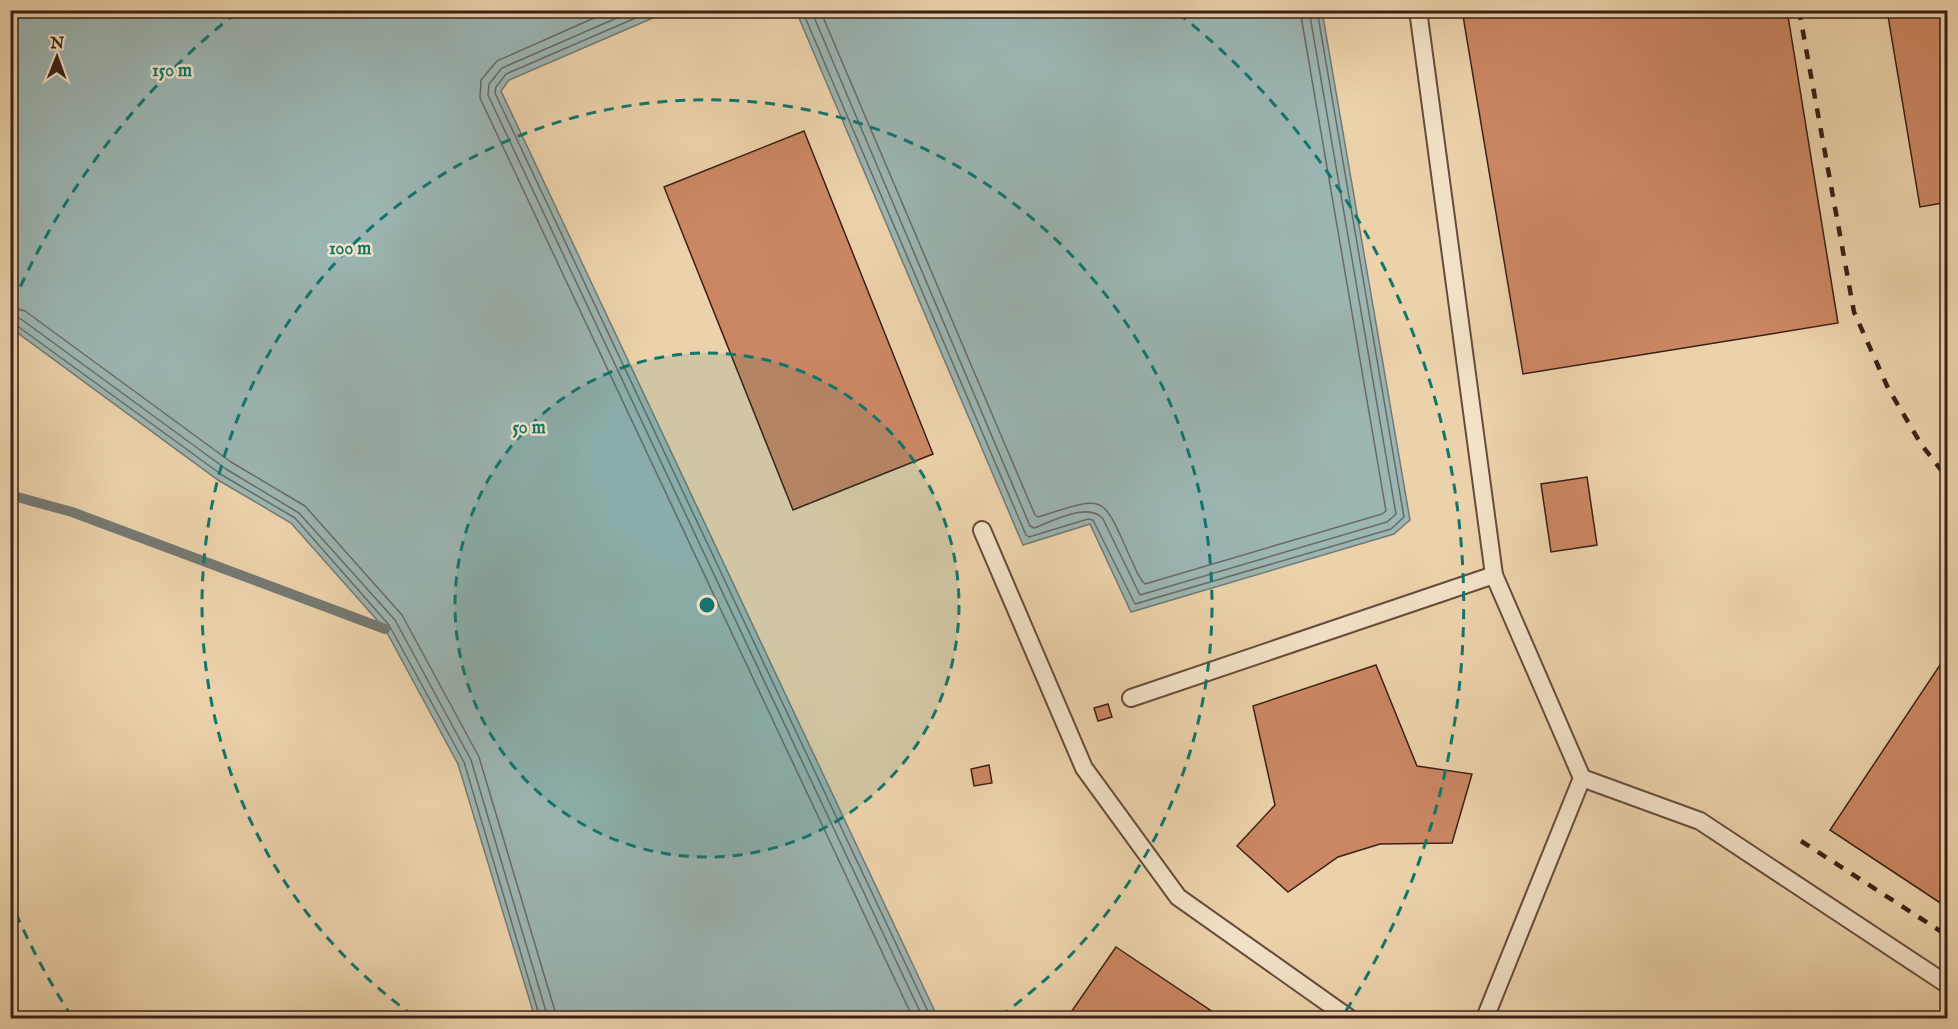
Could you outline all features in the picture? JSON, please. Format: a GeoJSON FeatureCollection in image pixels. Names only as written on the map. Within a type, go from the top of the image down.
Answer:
{"type":"FeatureCollection","features":[{"type":"Feature","properties":{"kind":"lane"},"geometry":{"type":"LineString","coordinates":[[1418,10],[1494,575],[1582,777],[1485,1018]]}},
{"type":"Feature","properties":{"kind":"lane"},"geometry":{"type":"LineString","coordinates":[[982,530],[1083,768],[1178,897],[1349,1018]]}},
{"type":"Feature","properties":{"kind":"lane"},"geometry":{"type":"LineString","coordinates":[[1131,698],[1494,575]]}},
{"type":"Feature","properties":{"kind":"lane"},"geometry":{"type":"LineString","coordinates":[[1582,777],[1700,821],[1947,985]]}},
{"type":"Feature","properties":{"kind":"water"},"geometry":{"type":"Polygon","coordinates":[[[11,10],[669,11],[509,80],[501,91],[938,1018],[535,1018],[458,764],[385,629],[291,523],[218,480],[11,328],[11,10]]]}},
{"type":"Feature","properties":{"kind":"water"},"geometry":{"type":"Polygon","coordinates":[[[796,11],[1322,11],[1410,520],[1394,534],[1131,612],[1090,524],[1023,545],[796,11]]]}},
{"type":"Feature","properties":{"kind":"building"},"geometry":{"type":"Polygon","coordinates":[[[1462,10],[1787,10],[1838,323],[1523,374],[1462,10]]]}},
{"type":"Feature","properties":{"kind":"building"},"geometry":{"type":"Polygon","coordinates":[[[1887,10],[1948,10],[1948,202],[1920,207],[1887,10]]]}},
{"type":"Feature","properties":{"kind":"building"},"geometry":{"type":"Polygon","coordinates":[[[804,131],[933,454],[793,510],[664,187],[804,131]]]}},
{"type":"Feature","properties":{"kind":"building"},"geometry":{"type":"Polygon","coordinates":[[[1943,265],[1948,265],[1948,295],[1943,265]]]}},
{"type":"Feature","properties":{"kind":"building"},"geometry":{"type":"Polygon","coordinates":[[[1587,477],[1597,545],[1551,552],[1541,484],[1587,477]]]}},
{"type":"Feature","properties":{"kind":"building"},"geometry":{"type":"Polygon","coordinates":[[[1948,653],[1948,908],[1830,830],[1948,653]]]}},
{"type":"Feature","properties":{"kind":"building"},"geometry":{"type":"Polygon","coordinates":[[[1376,665],[1417,766],[1472,774],[1452,843],[1380,844],[1338,857],[1288,892],[1237,846],[1275,805],[1253,706],[1376,665]]]}},
{"type":"Feature","properties":{"kind":"building"},"geometry":{"type":"Polygon","coordinates":[[[1108,704],[1112,717],[1098,721],[1094,708],[1108,704]]]}},
{"type":"Feature","properties":{"kind":"building"},"geometry":{"type":"Polygon","coordinates":[[[989,765],[992,783],[974,786],[971,769],[989,765]]]}},
{"type":"Feature","properties":{"kind":"building"},"geometry":{"type":"Polygon","coordinates":[[[1116,947],[1222,1018],[1067,1018],[1116,947]]]}},
{"type":"Feature","properties":{"kind":"waterway"},"geometry":{"type":"LineString","coordinates":[[10,495],[72,512],[385,629]]}},
{"type":"Feature","properties":{"kind":"railway"},"geometry":{"type":"LineString","coordinates":[[1799,10],[1854,312],[1888,388],[1921,444],[1948,479]]}},
{"type":"Feature","properties":{"kind":"railway"},"geometry":{"type":"LineString","coordinates":[[1801,841],[1948,936]]}}]}
